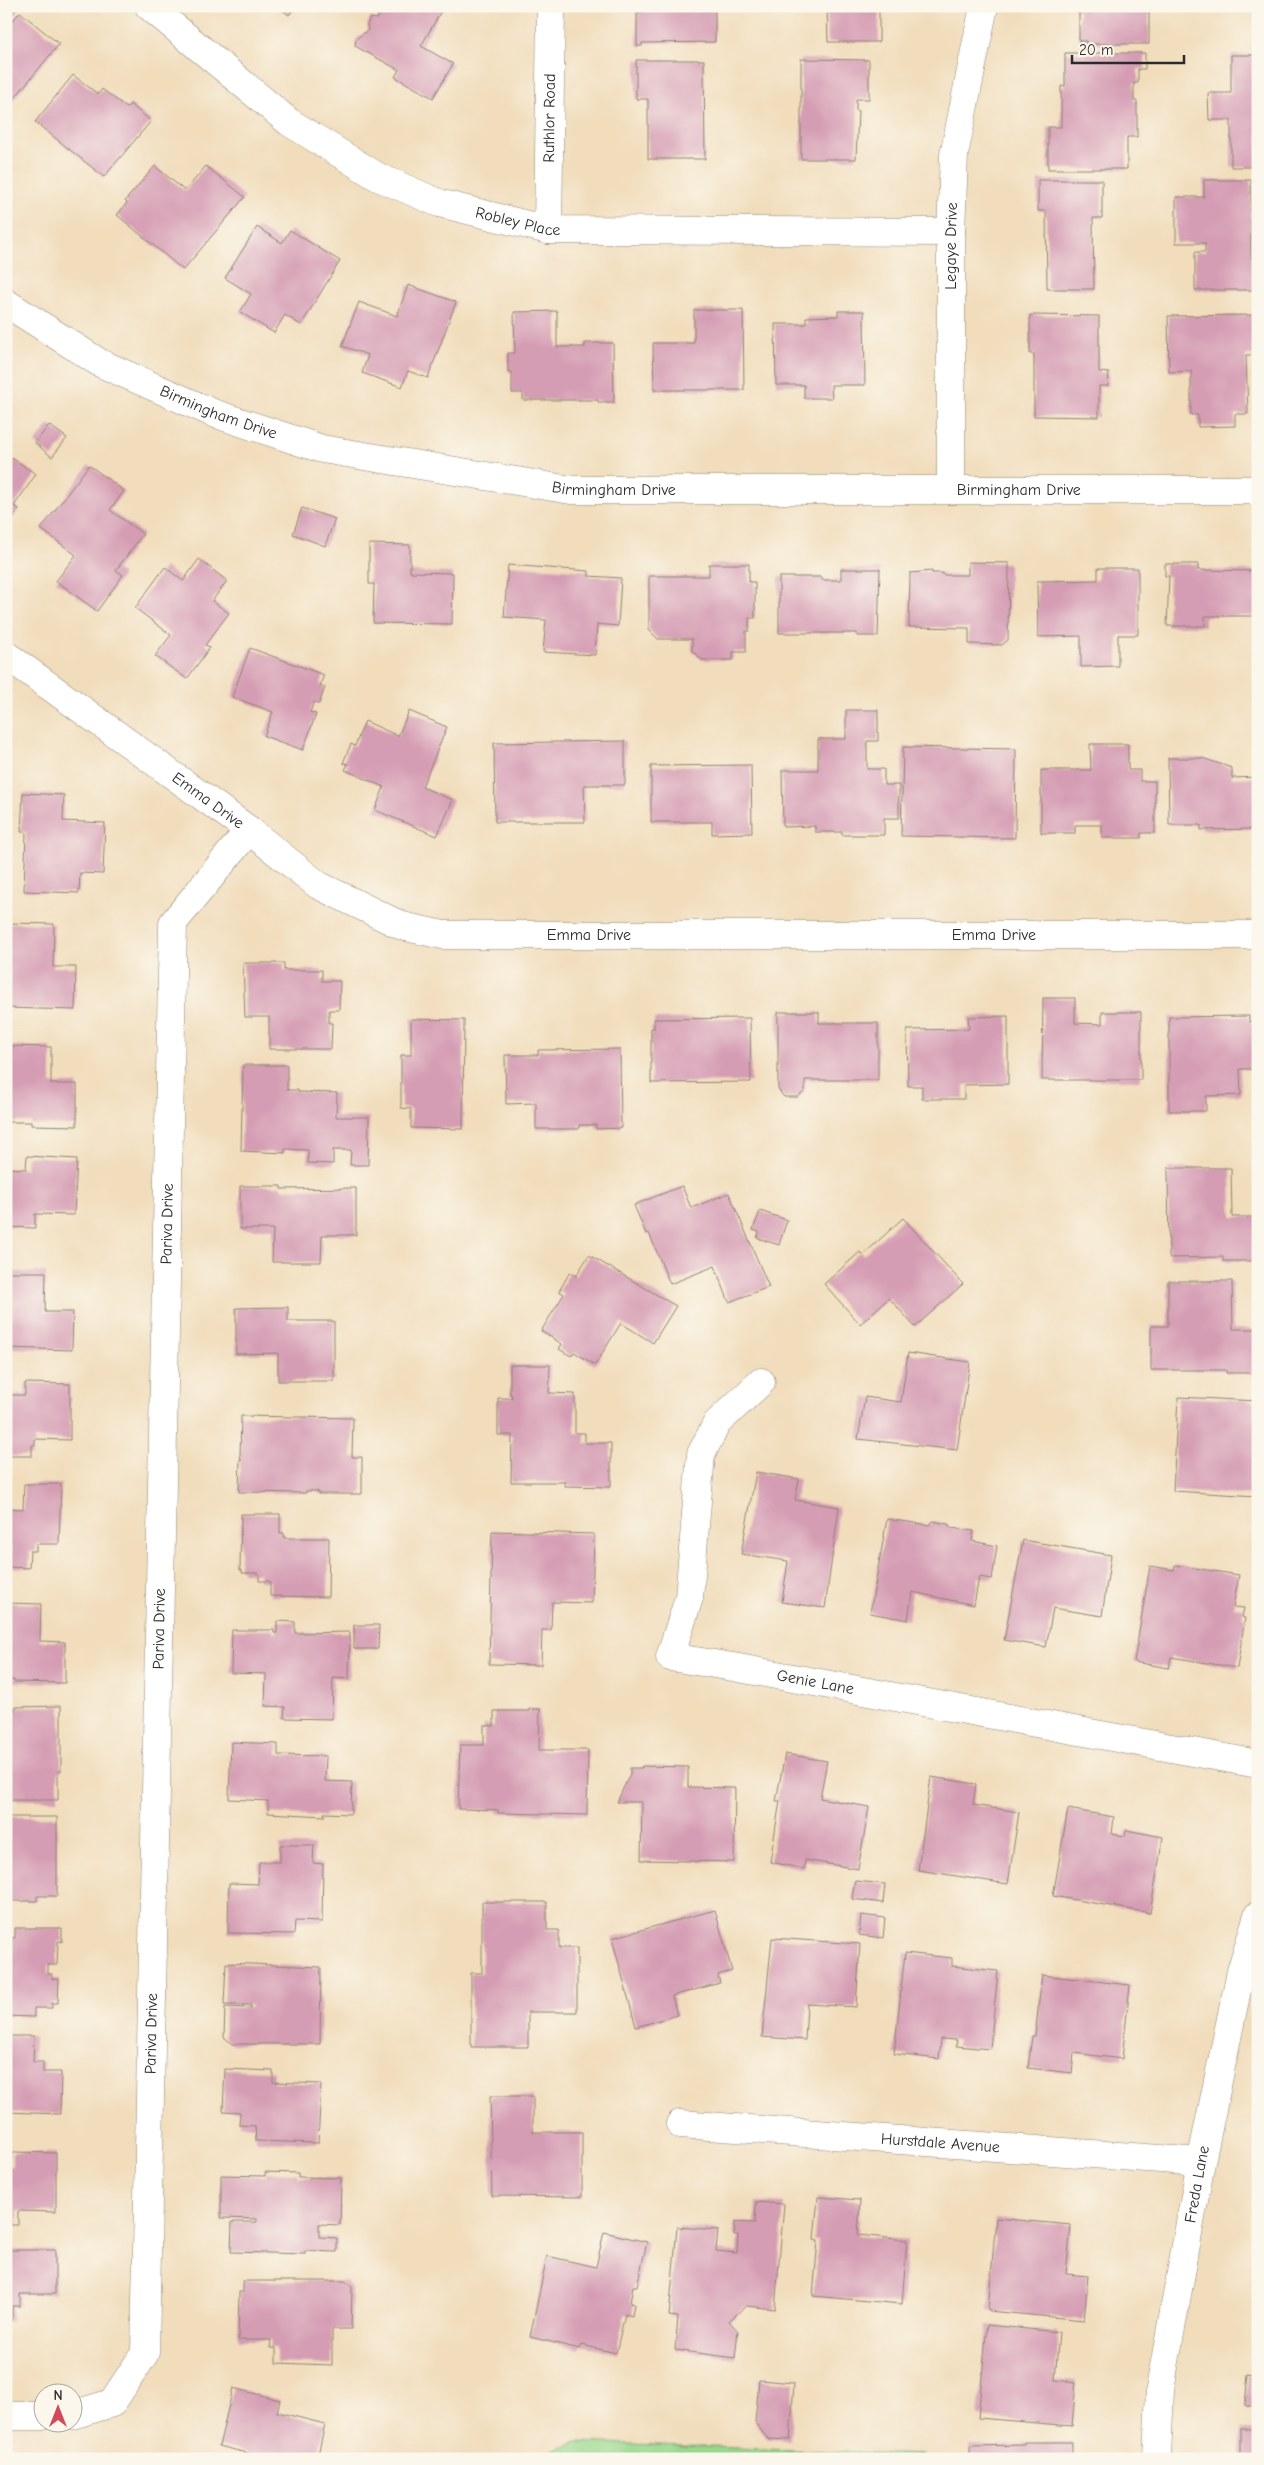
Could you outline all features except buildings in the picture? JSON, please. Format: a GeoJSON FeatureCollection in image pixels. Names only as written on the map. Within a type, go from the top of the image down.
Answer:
{"type":"FeatureCollection","features":[{"type":"Feature","properties":{"kind":"street","name":"Robley Place"},"geometry":{"type":"LineString","coordinates":[[149,6],[289,122],[378,177],[439,203],[548,230],[951,232]]}},
{"type":"Feature","properties":{"kind":"street","name":"Ruthlor Road"},"geometry":{"type":"LineString","coordinates":[[548,230],[551,6]]}},
{"type":"Feature","properties":{"kind":"street","name":"Legaye Drive"},"geometry":{"type":"LineString","coordinates":[[951,490],[951,232],[954,155],[984,6]]}},
{"type":"Feature","properties":{"kind":"street","name":"Birmingham Drive"},"geometry":{"type":"LineString","coordinates":[[6,303],[100,363],[213,413],[322,449],[572,490],[1258,490]]}},
{"type":"Feature","properties":{"kind":"street","name":"Emma Drive"},"geometry":{"type":"LineString","coordinates":[[6,655],[249,830],[318,885],[402,926],[443,935],[1258,935]]}},
{"type":"Feature","properties":{"kind":"street","name":"Pariva Drive"},"geometry":{"type":"LineString","coordinates":[[82,2412],[112,2404],[145,2353],[173,923],[249,830]]}},
{"type":"Feature","properties":{"kind":"street","name":"Genie Lane"},"geometry":{"type":"LineString","coordinates":[[761,1382],[717,1423],[701,1454],[689,1598],[670,1657],[743,1668],[1258,1764]]}},
{"type":"Feature","properties":{"kind":"street","name":"Freda Lane"},"geometry":{"type":"LineString","coordinates":[[1157,2459],[1160,2389],[1200,2162],[1241,1971],[1258,1914]]}},
{"type":"Feature","properties":{"kind":"street","name":"Hurstdale Avenue"},"geometry":{"type":"LineString","coordinates":[[680,2124],[1200,2162]]}},
{"type":"Feature","properties":{"kind":"street"},"geometry":{"type":"LineString","coordinates":[[6,2416],[32,2416]]}},
{"type":"Feature","properties":{"kind":"green space"},"geometry":{"type":"Polygon","coordinates":[[[578,2442],[922,2455],[922,2459],[529,2459],[578,2442]]]}}]}
